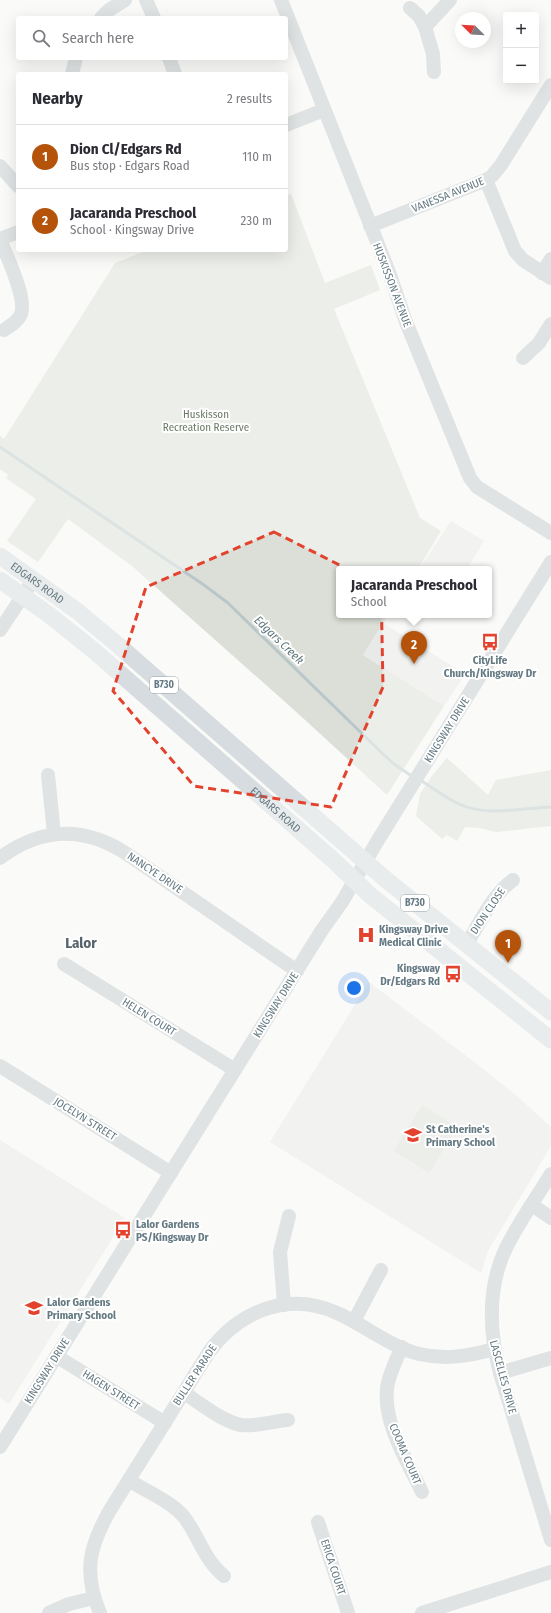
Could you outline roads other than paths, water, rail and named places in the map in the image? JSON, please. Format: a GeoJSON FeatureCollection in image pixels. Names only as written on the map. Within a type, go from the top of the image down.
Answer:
{"type":"FeatureCollection","features":[{"type":"Feature","properties":{"kind":"main road","name":"EDGARS ROAD"},"geometry":{"type":"LineString","coordinates":[[0,556],[78,611],[150,672],[365,861],[466,945],[551,1012]]}},
{"type":"Feature","properties":{"kind":"main road","name":"EDGARS ROAD"},"geometry":{"type":"LineString","coordinates":[[0,580],[92,649],[370,895],[551,1040]]}},
{"type":"Feature","properties":{"kind":"main road"},"geometry":{"type":"LineString","coordinates":[[499,997],[511,981]]}},
{"type":"Feature","properties":{"kind":"street"},"geometry":{"type":"LineString","coordinates":[[103,16],[109,10],[125,0]]}},
{"type":"Feature","properties":{"kind":"street"},"geometry":{"type":"LineString","coordinates":[[146,0],[153,16]]}},
{"type":"Feature","properties":{"kind":"street","name":"HUSKISSON AVENUE"},"geometry":{"type":"LineString","coordinates":[[281,0],[287,16]]}},
{"type":"Feature","properties":{"kind":"street"},"geometry":{"type":"LineString","coordinates":[[425,27],[450,0]]}},
{"type":"Feature","properties":{"kind":"street"},"geometry":{"type":"LineString","coordinates":[[410,8],[418,16],[425,27],[433,54],[434,72]]}},
{"type":"Feature","properties":{"kind":"street","name":"HUSKISSON AVENUE"},"geometry":{"type":"LineString","coordinates":[[288,18],[389,272],[406,322],[470,478],[477,487],[551,533]]}},
{"type":"Feature","properties":{"kind":"street"},"geometry":{"type":"LineString","coordinates":[[72,72],[76,60]]}},
{"type":"Feature","properties":{"kind":"street"},"geometry":{"type":"LineString","coordinates":[[170,60],[175,72]]}},
{"type":"Feature","properties":{"kind":"street","name":"VANESSA AVENUE"},"geometry":{"type":"LineString","coordinates":[[370,226],[486,180],[492,176],[501,165],[551,85]]}},
{"type":"Feature","properties":{"kind":"street"},"geometry":{"type":"LineString","coordinates":[[288,124],[324,110]]}},
{"type":"Feature","properties":{"kind":"street"},"geometry":{"type":"LineString","coordinates":[[0,166],[16,184]]}},
{"type":"Feature","properties":{"kind":"street"},"geometry":{"type":"LineString","coordinates":[[486,180],[515,251],[523,260],[547,275],[551,259]]}},
{"type":"Feature","properties":{"kind":"street"},"geometry":{"type":"LineString","coordinates":[[4,330],[20,316],[23,303],[21,293],[0,239],[16,233]]}},
{"type":"Feature","properties":{"kind":"street"},"geometry":{"type":"LineString","coordinates":[[523,358],[539,343],[551,324]]}},
{"type":"Feature","properties":{"kind":"street","name":"KINGSWAY DRIVE"},"geometry":{"type":"LineString","coordinates":[[0,1447],[354,881],[408,791],[551,562]]}},
{"type":"Feature","properties":{"kind":"street"},"geometry":{"type":"LineString","coordinates":[[0,630],[34,579]]}},
{"type":"Feature","properties":{"kind":"street"},"geometry":{"type":"LineString","coordinates":[[48,775],[54,834]]}},
{"type":"Feature","properties":{"kind":"street","name":"NANCYE DRIVE"},"geometry":{"type":"LineString","coordinates":[[0,858],[24,843],[54,834],[70,834],[92,837],[106,842],[117,847],[297,971]]}},
{"type":"Feature","properties":{"kind":"street","name":"DION CLOSE"},"geometry":{"type":"LineString","coordinates":[[466,945],[495,898],[503,888],[513,880]]}},
{"type":"Feature","properties":{"kind":"street","name":"HELEN COURT"},"geometry":{"type":"LineString","coordinates":[[64,964],[235,1070]]}},
{"type":"Feature","properties":{"kind":"street","name":"JOCELYN STREET"},"geometry":{"type":"LineString","coordinates":[[0,1066],[171,1172]]}},
{"type":"Feature","properties":{"kind":"street","name":"LASCELLES DRIVE"},"geometry":{"type":"LineString","coordinates":[[551,1174],[506,1248],[495,1283],[491,1315],[494,1349],[500,1373],[551,1540]]}},
{"type":"Feature","properties":{"kind":"street"},"geometry":{"type":"LineString","coordinates":[[532,1206],[551,1218]]}},
{"type":"Feature","properties":{"kind":"street"},"geometry":{"type":"LineString","coordinates":[[284,1305],[280,1252],[289,1216]]}},
{"type":"Feature","properties":{"kind":"street"},"geometry":{"type":"LineString","coordinates":[[354,1321],[381,1270]]}},
{"type":"Feature","properties":{"kind":"street","name":"BULLER PARADE"},"geometry":{"type":"LineString","coordinates":[[100,1613],[90,1582],[90,1569],[94,1544],[102,1524],[209,1352],[224,1333],[245,1317],[258,1311],[284,1305],[299,1304],[338,1313],[418,1354],[451,1358],[494,1349]]}},
{"type":"Feature","properties":{"kind":"street","name":"COOMA COURT"},"geometry":{"type":"LineString","coordinates":[[402,1347],[389,1378],[387,1388],[387,1408],[393,1430],[422,1492]]}},
{"type":"Feature","properties":{"kind":"street","name":"HAGEN STREET"},"geometry":{"type":"LineString","coordinates":[[56,1356],[165,1423]]}},
{"type":"Feature","properties":{"kind":"street"},"geometry":{"type":"LineString","coordinates":[[500,1373],[551,1358]]}},
{"type":"Feature","properties":{"kind":"street"},"geometry":{"type":"LineString","coordinates":[[184,1393],[224,1418],[240,1425],[288,1420]]}},
{"type":"Feature","properties":{"kind":"street"},"geometry":{"type":"LineString","coordinates":[[130,1481],[180,1513],[190,1526],[212,1565],[224,1576]]}},
{"type":"Feature","properties":{"kind":"street","name":"ERICA COURT"},"geometry":{"type":"LineString","coordinates":[[318,1522],[348,1613]]}},
{"type":"Feature","properties":{"kind":"street"},"geometry":{"type":"LineString","coordinates":[[422,1613],[551,1572]]}},
{"type":"Feature","properties":{"kind":"street"},"geometry":{"type":"LineString","coordinates":[[49,1613],[69,1604],[94,1598]]}},
{"type":"Feature","properties":{"kind":"waterway","name":"Edgars Creek"},"geometry":{"type":"LineString","coordinates":[[0,447],[204,585],[228,603],[384,755],[413,777]]}},
{"type":"Feature","properties":{"kind":"waterway","name":"Edgars Creek"},"geometry":{"type":"LineString","coordinates":[[420,780],[449,799],[470,808],[505,811],[551,807]]}},
{"type":"Feature","properties":{"kind":"place","name":"CityLife Church/Kingsway Dr"},"geometry":{"type":"Point","coordinates":[490,642]}},
{"type":"Feature","properties":{"kind":"place","name":"Jacaranda Preschool"},"geometry":{"type":"Point","coordinates":[414,664]}},
{"type":"Feature","properties":{"kind":"place","name":"Kingsway Drive Medical Clinic"},"geometry":{"type":"Point","coordinates":[366,935]}},
{"type":"Feature","properties":{"kind":"place","name":"Dion Cl/Edgars Rd"},"geometry":{"type":"Point","coordinates":[508,963]}},
{"type":"Feature","properties":{"kind":"place","name":"Kingsway Dr/Edgars Rd"},"geometry":{"type":"Point","coordinates":[453,974]}},
{"type":"Feature","properties":{"kind":"place","name":"St Catherine's Primary School"},"geometry":{"type":"Point","coordinates":[413,1135]}},
{"type":"Feature","properties":{"kind":"place","name":"Lalor Gardens PS/Kingsway Dr"},"geometry":{"type":"Point","coordinates":[123,1230]}},
{"type":"Feature","properties":{"kind":"place","name":"Lalor Gardens Primary School"},"geometry":{"type":"Point","coordinates":[34,1308]}},
{"type":"Feature","properties":{"kind":"district","name":"Lalor"},"geometry":{"type":"Point","coordinates":[81,943]}},
{"type":"Feature","properties":{"kind":"park label","name":"Huskisson Recreation Reserve"},"geometry":{"type":"Point","coordinates":[206,420]}}]}
